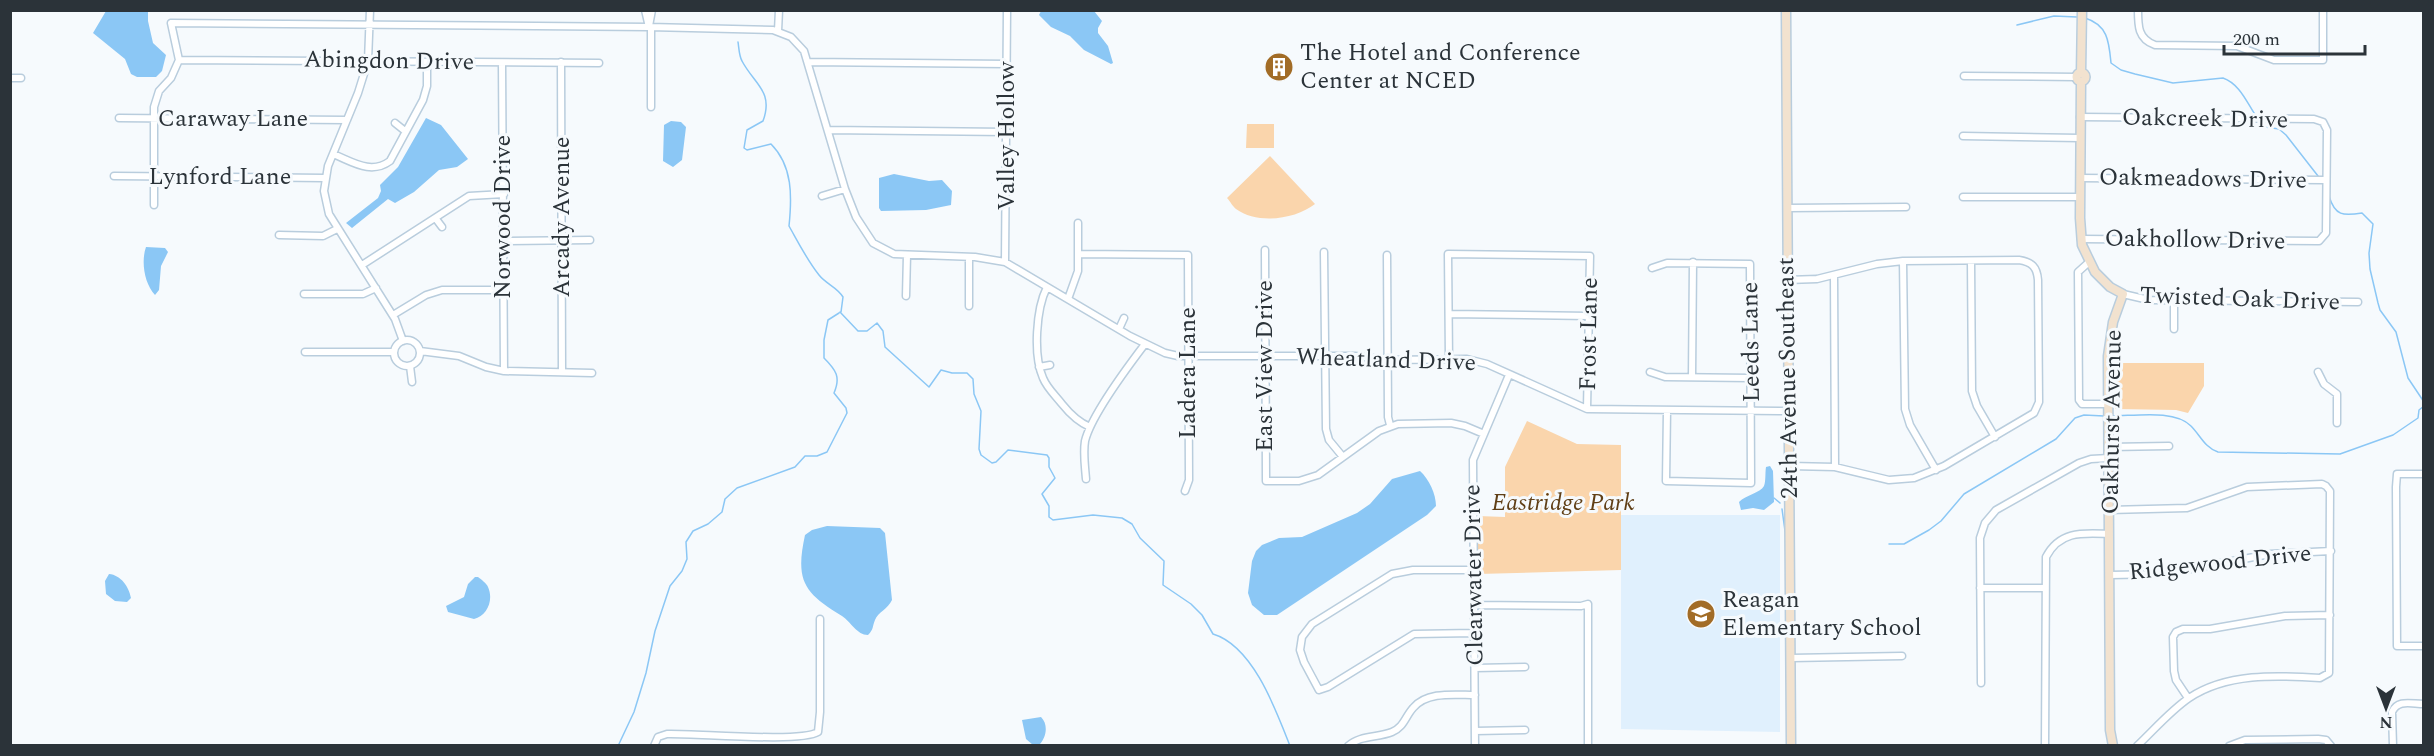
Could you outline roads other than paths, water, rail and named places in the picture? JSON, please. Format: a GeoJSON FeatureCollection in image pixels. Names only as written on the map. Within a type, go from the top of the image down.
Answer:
{"type":"FeatureCollection","features":[{"type":"Feature","properties":{"kind":"street"},"geometry":{"type":"LineString","coordinates":[[370,10],[368,61],[325,178],[326,204],[337,229],[393,315],[403,341]]}},
{"type":"Feature","properties":{"kind":"street"},"geometry":{"type":"LineString","coordinates":[[645,10],[650,27]]}},
{"type":"Feature","properties":{"kind":"street"},"geometry":{"type":"LineString","coordinates":[[651,107],[650,27],[652,10]]}},
{"type":"Feature","properties":{"kind":"street"},"geometry":{"type":"LineString","coordinates":[[778,31],[779,10]]}},
{"type":"Feature","properties":{"kind":"street","name":"Valley Hollow"},"geometry":{"type":"LineString","coordinates":[[1005,262],[1007,10]]}},
{"type":"Feature","properties":{"kind":"street","name":"24th Avenue Southeast"},"geometry":{"type":"LineString","coordinates":[[1786,10],[1791,746]]}},
{"type":"Feature","properties":{"kind":"street"},"geometry":{"type":"LineString","coordinates":[[2082,10],[2081,239],[2088,262],[2098,277],[2123,294]]}},
{"type":"Feature","properties":{"kind":"street"},"geometry":{"type":"LineString","coordinates":[[2138,10],[2140,34],[2143,39],[2154,45],[2237,46],[2274,60],[2323,60],[2323,10]]}},
{"type":"Feature","properties":{"kind":"street"},"geometry":{"type":"LineString","coordinates":[[154,205],[154,107],[159,91],[171,78],[179,60],[171,23],[650,27],[778,31],[796,41],[809,62],[845,189],[856,217],[873,243],[894,254],[969,257],[1005,262]]}},
{"type":"Feature","properties":{"kind":"street","name":"Abingdon Drive"},"geometry":{"type":"LineString","coordinates":[[179,60],[599,63]]}},
{"type":"Feature","properties":{"kind":"street"},"geometry":{"type":"LineString","coordinates":[[333,154],[372,169],[382,167],[390,160],[423,100],[427,86],[427,62]]}},
{"type":"Feature","properties":{"kind":"street","name":"Arcady Avenue"},"geometry":{"type":"LineString","coordinates":[[561,62],[562,372]]}},
{"type":"Feature","properties":{"kind":"street"},"geometry":{"type":"LineString","coordinates":[[809,62],[1007,64]]}},
{"type":"Feature","properties":{"kind":"street","name":"Norwood Drive"},"geometry":{"type":"LineString","coordinates":[[502,63],[504,371]]}},
{"type":"Feature","properties":{"kind":"street"},"geometry":{"type":"LineString","coordinates":[[1964,75],[2080,77]]}},
{"type":"Feature","properties":{"kind":"street"},"geometry":{"type":"LineString","coordinates":[[10,78],[21,78]]}},
{"type":"Feature","properties":{"kind":"street","name":"Oakcreek Drive"},"geometry":{"type":"LineString","coordinates":[[2080,117],[2317,119],[2327,126],[2326,181]]}},
{"type":"Feature","properties":{"kind":"street","name":"Caraway Lane"},"geometry":{"type":"LineString","coordinates":[[119,118],[348,120]]}},
{"type":"Feature","properties":{"kind":"street"},"geometry":{"type":"LineString","coordinates":[[395,123],[405,130]]}},
{"type":"Feature","properties":{"kind":"street"},"geometry":{"type":"LineString","coordinates":[[828,130],[1007,132]]}},
{"type":"Feature","properties":{"kind":"street"},"geometry":{"type":"LineString","coordinates":[[1963,136],[2080,138]]}},
{"type":"Feature","properties":{"kind":"street","name":"Lynford Lane"},"geometry":{"type":"LineString","coordinates":[[114,176],[325,178]]}},
{"type":"Feature","properties":{"kind":"street","name":"Oakmeadows Drive"},"geometry":{"type":"LineString","coordinates":[[2080,178],[2326,181]]}},
{"type":"Feature","properties":{"kind":"street","name":"Oakhollow Drive"},"geometry":{"type":"LineString","coordinates":[[2081,239],[2319,241],[2326,235],[2326,181]]}},
{"type":"Feature","properties":{"kind":"street"},"geometry":{"type":"LineString","coordinates":[[822,196],[845,189]]}},
{"type":"Feature","properties":{"kind":"street"},"geometry":{"type":"LineString","coordinates":[[362,265],[470,196],[504,194]]}},
{"type":"Feature","properties":{"kind":"street"},"geometry":{"type":"LineString","coordinates":[[1963,197],[2080,197]]}},
{"type":"Feature","properties":{"kind":"street"},"geometry":{"type":"LineString","coordinates":[[1787,208],[1906,207]]}},
{"type":"Feature","properties":{"kind":"street"},"geometry":{"type":"LineString","coordinates":[[436,219],[442,227]]}},
{"type":"Feature","properties":{"kind":"street"},"geometry":{"type":"LineString","coordinates":[[1068,299],[1077,280],[1078,223]]}},
{"type":"Feature","properties":{"kind":"street"},"geometry":{"type":"LineString","coordinates":[[279,235],[324,236],[337,229]]}},
{"type":"Feature","properties":{"kind":"street"},"geometry":{"type":"LineString","coordinates":[[504,241],[590,240]]}},
{"type":"Feature","properties":{"kind":"street","name":"East View Drive"},"geometry":{"type":"LineString","coordinates":[[1265,250],[1266,482],[1307,480],[1343,458]]}},
{"type":"Feature","properties":{"kind":"street"},"geometry":{"type":"LineString","coordinates":[[1324,252],[1326,432],[1343,458],[1390,425],[1458,424],[1484,434]]}},
{"type":"Feature","properties":{"kind":"street","name":"Ladera Lane"},"geometry":{"type":"LineString","coordinates":[[1078,254],[1188,255],[1189,480],[1185,490]]}},
{"type":"Feature","properties":{"kind":"street","name":"Frost Lane"},"geometry":{"type":"LineString","coordinates":[[1449,314],[1448,254],[1590,256],[1587,409]]}},
{"type":"Feature","properties":{"kind":"street"},"geometry":{"type":"LineString","coordinates":[[906,296],[907,255]]}},
{"type":"Feature","properties":{"kind":"street"},"geometry":{"type":"LineString","coordinates":[[1387,255],[1390,425]]}},
{"type":"Feature","properties":{"kind":"street"},"geometry":{"type":"LineString","coordinates":[[969,257],[969,306]]}},
{"type":"Feature","properties":{"kind":"street"},"geometry":{"type":"LineString","coordinates":[[1787,280],[1817,279],[1877,264],[1903,261],[2025,261],[2035,267],[2037,275],[2039,406],[2030,416],[1936,470],[1914,478],[1895,480],[1836,467],[1790,466]]}},
{"type":"Feature","properties":{"kind":"street"},"geometry":{"type":"LineString","coordinates":[[1903,261],[1905,409],[1910,425],[1936,470]]}},
{"type":"Feature","properties":{"kind":"street"},"geometry":{"type":"LineString","coordinates":[[1971,261],[1972,391],[1977,406],[1995,437]]}},
{"type":"Feature","properties":{"kind":"street","name":"Wheatland Drive"},"geometry":{"type":"LineString","coordinates":[[1005,262],[1145,344],[1165,353],[1188,357],[1355,356],[1388,360],[1478,361],[1587,409],[1790,411]]}},
{"type":"Feature","properties":{"kind":"street"},"geometry":{"type":"LineString","coordinates":[[1692,377],[1693,262]]}},
{"type":"Feature","properties":{"kind":"street"},"geometry":{"type":"LineString","coordinates":[[2088,262],[2078,272],[2079,400],[2082,404],[2109,404]]}},
{"type":"Feature","properties":{"kind":"street","name":"Leeds Lane"},"geometry":{"type":"LineString","coordinates":[[1652,268],[1667,263],[1750,264],[1751,483],[1666,482],[1667,411]]}},
{"type":"Feature","properties":{"kind":"street"},"geometry":{"type":"LineString","coordinates":[[1834,275],[1836,467]]}},
{"type":"Feature","properties":{"kind":"street"},"geometry":{"type":"LineString","coordinates":[[1047,287],[1042,296],[1038,323],[1039,367],[1046,385],[1082,424],[1090,427]]}},
{"type":"Feature","properties":{"kind":"street"},"geometry":{"type":"LineString","coordinates":[[304,294],[363,294],[376,288]]}},
{"type":"Feature","properties":{"kind":"street"},"geometry":{"type":"LineString","coordinates":[[393,315],[426,295],[442,290],[504,290]]}},
{"type":"Feature","properties":{"kind":"street","name":"Twisted Oak Drive"},"geometry":{"type":"LineString","coordinates":[[2123,294],[2143,299],[2358,302]]}},
{"type":"Feature","properties":{"kind":"street","name":"Oakhurst Avenue"},"geometry":{"type":"LineString","coordinates":[[2113,746],[2110,730],[2110,337],[2123,294]]}},
{"type":"Feature","properties":{"kind":"street"},"geometry":{"type":"LineString","coordinates":[[2174,300],[2174,329]]}},
{"type":"Feature","properties":{"kind":"street"},"geometry":{"type":"LineString","coordinates":[[1449,360],[1449,314],[1590,316]]}},
{"type":"Feature","properties":{"kind":"street"},"geometry":{"type":"LineString","coordinates":[[1119,329],[1124,318]]}},
{"type":"Feature","properties":{"kind":"street"},"geometry":{"type":"LineString","coordinates":[[403,341],[414,342],[420,351],[419,359],[410,366],[396,360],[394,352],[397,345],[403,341]]}},
{"type":"Feature","properties":{"kind":"street"},"geometry":{"type":"LineString","coordinates":[[1086,479],[1084,452],[1090,427],[1120,377],[1145,344]]}},
{"type":"Feature","properties":{"kind":"street"},"geometry":{"type":"LineString","coordinates":[[420,351],[459,356],[504,371],[592,373]]}},
{"type":"Feature","properties":{"kind":"street"},"geometry":{"type":"LineString","coordinates":[[305,352],[394,352]]}},
{"type":"Feature","properties":{"kind":"street"},"geometry":{"type":"LineString","coordinates":[[1039,367],[1050,365]]}},
{"type":"Feature","properties":{"kind":"street"},"geometry":{"type":"LineString","coordinates":[[410,366],[412,382]]}},
{"type":"Feature","properties":{"kind":"street"},"geometry":{"type":"LineString","coordinates":[[1650,372],[1665,376],[1750,378]]}},
{"type":"Feature","properties":{"kind":"street"},"geometry":{"type":"LineString","coordinates":[[2318,372],[2324,384],[2337,394],[2337,423]]}},
{"type":"Feature","properties":{"kind":"street","name":"Clearwater Drive"},"geometry":{"type":"LineString","coordinates":[[1474,746],[1473,460],[1509,375]]}},
{"type":"Feature","properties":{"kind":"street"},"geometry":{"type":"LineString","coordinates":[[2109,447],[2169,446]]}},
{"type":"Feature","properties":{"kind":"street"},"geometry":{"type":"LineString","coordinates":[[1981,682],[1980,538],[1985,523],[1992,513],[2079,463],[2091,459],[2109,458]]}},
{"type":"Feature","properties":{"kind":"street"},"geometry":{"type":"LineString","coordinates":[[2424,474],[2397,474],[2397,646],[2424,646]]}},
{"type":"Feature","properties":{"kind":"street"},"geometry":{"type":"LineString","coordinates":[[2109,510],[2187,508],[2252,486],[2326,486],[2330,491],[2329,673],[2320,678],[2238,679],[2220,683],[2188,698],[2137,746]]}},
{"type":"Feature","properties":{"kind":"street"},"geometry":{"type":"LineString","coordinates":[[2045,746],[2044,588],[2046,557],[2058,541],[2074,534],[2109,534]]}},
{"type":"Feature","properties":{"kind":"street","name":"Ridgewood Drive"},"geometry":{"type":"LineString","coordinates":[[2110,575],[2163,574],[2270,554],[2331,551]]}},
{"type":"Feature","properties":{"kind":"street"},"geometry":{"type":"LineString","coordinates":[[1474,570],[1413,570],[1392,574],[1312,624],[1302,637],[1300,650],[1319,690],[1328,687],[1414,634],[1474,633]]}},
{"type":"Feature","properties":{"kind":"street"},"geometry":{"type":"LineString","coordinates":[[1980,588],[2044,588]]}},
{"type":"Feature","properties":{"kind":"street"},"geometry":{"type":"LineString","coordinates":[[1474,605],[1581,606],[1588,604],[1588,746]]}},
{"type":"Feature","properties":{"kind":"street"},"geometry":{"type":"LineString","coordinates":[[2188,698],[2176,680],[2174,671],[2173,637],[2176,632],[2183,629],[2210,629],[2285,616],[2330,615]]}},
{"type":"Feature","properties":{"kind":"street"},"geometry":{"type":"LineString","coordinates":[[655,742],[667,734],[808,736],[818,732],[820,619]]}},
{"type":"Feature","properties":{"kind":"street"},"geometry":{"type":"LineString","coordinates":[[1791,658],[1902,657]]}},
{"type":"Feature","properties":{"kind":"street"},"geometry":{"type":"LineString","coordinates":[[1474,668],[1525,668]]}},
{"type":"Feature","properties":{"kind":"street"},"geometry":{"type":"LineString","coordinates":[[1348,745],[1357,739],[1398,729],[1413,707],[1429,697],[1475,695]]}},
{"type":"Feature","properties":{"kind":"street"},"geometry":{"type":"LineString","coordinates":[[2393,746],[2392,712],[2394,707],[2402,703],[2424,704]]}},
{"type":"Feature","properties":{"kind":"street"},"geometry":{"type":"LineString","coordinates":[[1475,730],[1525,730]]}},
{"type":"Feature","properties":{"kind":"street"},"geometry":{"type":"LineString","coordinates":[[2229,746],[2245,741],[2326,740],[2331,746]]}},
{"type":"Feature","properties":{"kind":"water"},"geometry":{"type":"Polygon","coordinates":[[[106,11],[148,11],[153,43],[166,55],[162,71],[156,77],[137,77],[131,74],[125,59],[93,33],[106,11]]]}},
{"type":"Feature","properties":{"kind":"water"},"geometry":{"type":"Polygon","coordinates":[[[1041,11],[1094,11],[1102,21],[1098,33],[1108,46],[1113,63],[1084,50],[1070,36],[1051,27],[1039,15],[1041,11]]]}},
{"type":"Feature","properties":{"kind":"water"},"geometry":{"type":"Polygon","coordinates":[[[426,118],[441,125],[468,159],[457,167],[439,170],[414,192],[395,203],[388,199],[352,228],[346,223],[378,198],[381,191],[380,185],[398,167],[426,118]]]}},
{"type":"Feature","properties":{"kind":"water"},"geometry":{"type":"Polygon","coordinates":[[[671,121],[681,122],[686,127],[682,160],[673,167],[663,161],[664,125],[671,121]]]}},
{"type":"Feature","properties":{"kind":"water"},"geometry":{"type":"Polygon","coordinates":[[[894,174],[929,181],[942,180],[952,191],[951,205],[926,210],[881,211],[879,208],[879,178],[894,174]]]}},
{"type":"Feature","properties":{"kind":"water"},"geometry":{"type":"Polygon","coordinates":[[[146,247],[165,248],[168,252],[161,266],[159,290],[155,295],[144,272],[146,247]]]}},
{"type":"Feature","properties":{"kind":"water"},"geometry":{"type":"Polygon","coordinates":[[[1770,466],[1773,471],[1774,502],[1764,510],[1753,508],[1741,510],[1739,502],[1764,486],[1766,467],[1770,466]]]}},
{"type":"Feature","properties":{"kind":"water"},"geometry":{"type":"Polygon","coordinates":[[[1420,471],[1429,482],[1436,501],[1436,506],[1427,515],[1277,615],[1264,615],[1252,605],[1248,593],[1252,561],[1256,551],[1262,545],[1279,538],[1302,537],[1357,513],[1370,504],[1392,479],[1420,471]]]}},
{"type":"Feature","properties":{"kind":"water"},"geometry":{"type":"Polygon","coordinates":[[[827,526],[880,528],[885,533],[892,600],[876,617],[868,635],[854,628],[819,600],[811,592],[802,575],[801,564],[805,535],[812,530],[827,526]]]}},
{"type":"Feature","properties":{"kind":"water"},"geometry":{"type":"Polygon","coordinates":[[[109,574],[121,579],[126,586],[131,598],[127,602],[115,601],[106,594],[105,581],[109,574]]]}},
{"type":"Feature","properties":{"kind":"water"},"geometry":{"type":"Polygon","coordinates":[[[475,577],[485,583],[490,592],[490,602],[483,615],[474,619],[448,612],[446,606],[464,597],[468,584],[475,577]]]}},
{"type":"Feature","properties":{"kind":"water"},"geometry":{"type":"Polygon","coordinates":[[[1041,717],[1046,728],[1045,735],[1039,745],[1033,745],[1026,739],[1022,720],[1041,717]]]}},
{"type":"Feature","properties":{"kind":"waterway"},"geometry":{"type":"LineString","coordinates":[[2017,25],[2054,16],[2077,17]]}},
{"type":"Feature","properties":{"kind":"waterway"},"geometry":{"type":"LineString","coordinates":[[2085,18],[2093,21],[2103,30],[2108,41],[2111,63],[2121,70],[2173,83],[2223,78],[2239,89],[2256,116]]}},
{"type":"Feature","properties":{"kind":"waterway"},"geometry":{"type":"LineString","coordinates":[[738,42],[741,59],[761,88],[766,102],[763,121],[747,130],[744,148],[747,150],[771,144],[784,162],[791,204],[789,226],[819,275],[843,297],[841,312]]}},
{"type":"Feature","properties":{"kind":"waterway"},"geometry":{"type":"LineString","coordinates":[[2259,121],[2265,127],[2279,129],[2286,135],[2318,176]]}},
{"type":"Feature","properties":{"kind":"waterway"},"geometry":{"type":"LineString","coordinates":[[2329,196],[2337,211],[2345,214],[2362,213],[2373,224],[2369,253],[2370,269],[2380,310],[2396,332],[2408,378],[2424,402]]}},
{"type":"Feature","properties":{"kind":"waterway"},"geometry":{"type":"LineString","coordinates":[[840,312],[858,331],[867,331],[877,323],[883,331],[885,347],[929,387],[941,370],[967,373],[973,379],[974,394],[981,411],[979,449],[981,455],[992,463],[1008,450],[1047,455],[1049,467],[1055,478],[1042,494],[1049,506],[1049,517],[1053,520],[1093,515],[1122,518],[1132,524],[1140,538],[1164,561],[1163,585],[1191,604],[1202,615],[1213,634],[1227,641],[1251,665],[1270,698],[1290,746]]}},
{"type":"Feature","properties":{"kind":"waterway"},"geometry":{"type":"LineString","coordinates":[[618,746],[634,712],[646,673],[655,631],[670,586],[682,571],[687,559],[686,542],[693,531],[708,524],[722,512],[725,499],[737,488],[795,467],[805,456],[817,456],[827,452],[847,413],[846,408],[834,393],[837,382],[836,374],[824,358],[824,340],[828,320],[839,313]]}},
{"type":"Feature","properties":{"kind":"waterway"},"geometry":{"type":"LineString","coordinates":[[2112,416],[2165,415],[2175,417],[2191,426],[2206,444],[2218,452],[2340,454],[2393,435],[2418,418],[2419,410],[2424,406]]}},
{"type":"Feature","properties":{"kind":"waterway"},"geometry":{"type":"LineString","coordinates":[[1889,544],[1904,544],[1929,530],[1941,521],[1964,494],[2056,439],[2075,418],[2084,415],[2104,416]]}},
{"type":"Feature","properties":{"kind":"waterway"},"geometry":{"type":"LineString","coordinates":[[1774,498],[1780,503]]}},
{"type":"Feature","properties":{"kind":"waterway"},"geometry":{"type":"LineString","coordinates":[[1782,509],[1785,531]]}},
{"type":"Feature","properties":{"kind":"place","name":"The Hotel and Conference Center at NCED"},"geometry":{"type":"Point","coordinates":[1279,67]}},
{"type":"Feature","properties":{"kind":"place","name":"Reagan Elementary School"},"geometry":{"type":"Point","coordinates":[1701,614]}},
{"type":"Feature","properties":{"kind":"park label","name":"Eastridge Park"},"geometry":{"type":"Point","coordinates":[1563,503]}}]}
